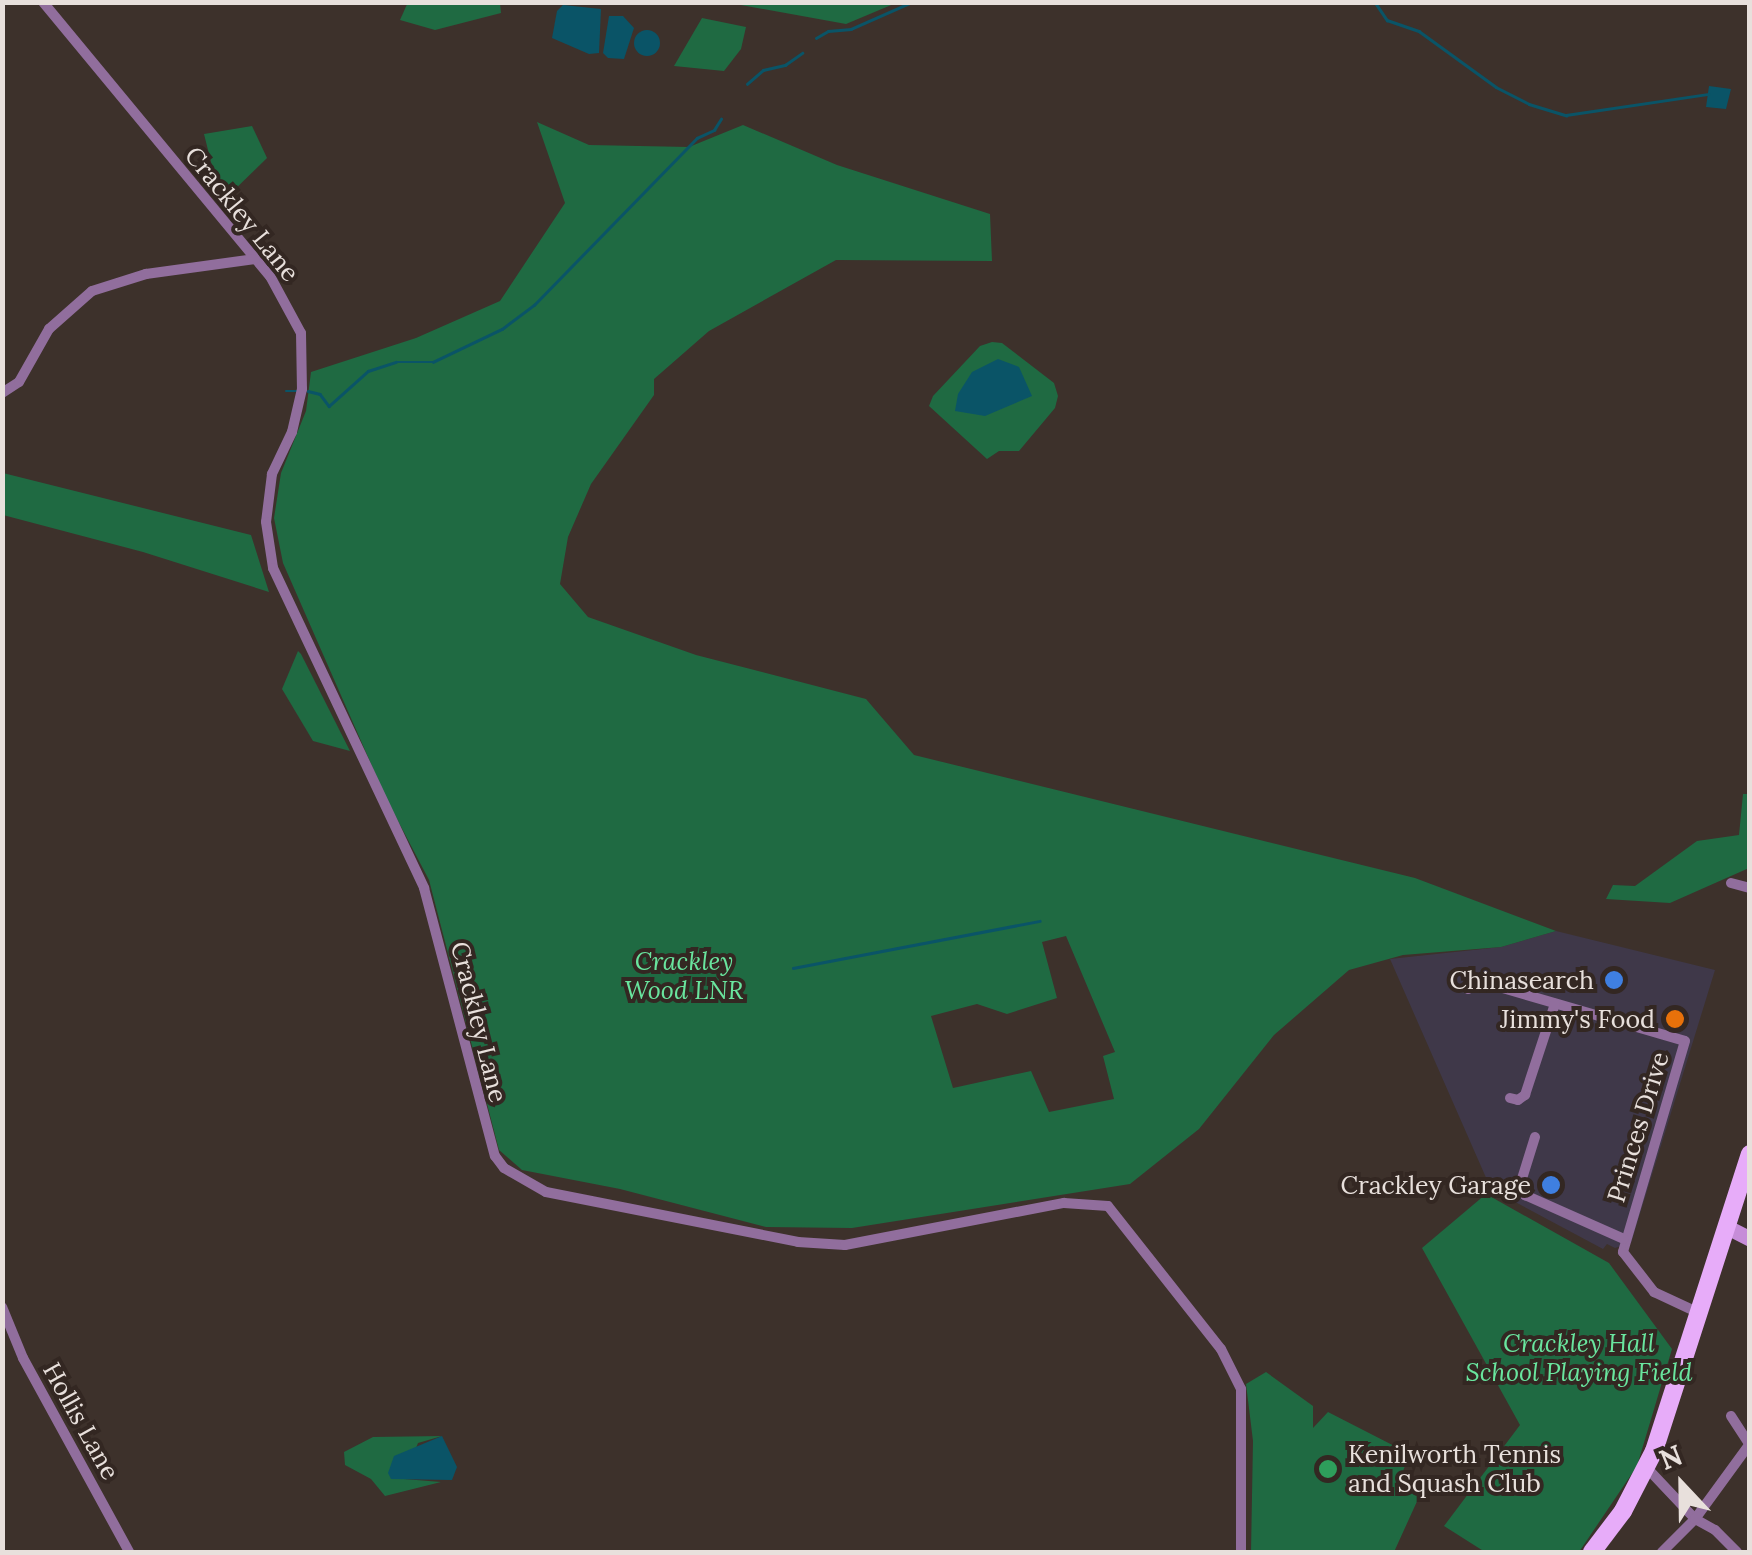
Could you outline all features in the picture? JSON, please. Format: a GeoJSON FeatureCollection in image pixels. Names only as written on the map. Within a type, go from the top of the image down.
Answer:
{"type":"FeatureCollection","features":[{"type":"Feature","properties":{"kind":"main road"},"geometry":{"type":"LineString","coordinates":[[1592,1552],[1623,1511],[1647,1468],[1750,1154]]}},
{"type":"Feature","properties":{"kind":"street","name":"Crackley Lane"},"geometry":{"type":"LineString","coordinates":[[43,2],[256,259],[292,310],[302,332],[299,404],[292,432],[272,474],[266,522],[276,580],[424,888],[495,1156],[504,1168],[546,1192],[798,1242],[845,1245],[1064,1204],[1108,1206],[1221,1348],[1240,1389],[1241,1552]]}},
{"type":"Feature","properties":{"kind":"street"},"geometry":{"type":"LineString","coordinates":[[2,394],[19,382],[49,329],[92,291],[146,274],[256,259]]}},
{"type":"Feature","properties":{"kind":"street"},"geometry":{"type":"LineString","coordinates":[[1731,883],[1750,888]]}},
{"type":"Feature","properties":{"kind":"street","name":"Princes Drive"},"geometry":{"type":"LineString","coordinates":[[1468,990],[1482,982],[1685,1042],[1624,1240],[1624,1256],[1641,1279],[1668,1300],[1699,1312]]}},
{"type":"Feature","properties":{"kind":"street"},"geometry":{"type":"LineString","coordinates":[[1510,1098],[1524,1097],[1555,1004]]}},
{"type":"Feature","properties":{"kind":"street","name":"Princes Drive"},"geometry":{"type":"LineString","coordinates":[[1535,1137],[1521,1182],[1525,1195],[1624,1240]]}},
{"type":"Feature","properties":{"kind":"street"},"geometry":{"type":"LineString","coordinates":[[1725,1226],[1750,1239]]}},
{"type":"Feature","properties":{"kind":"street","name":"Hollis Lane"},"geometry":{"type":"LineString","coordinates":[[2,1307],[23,1358],[129,1552]]}},
{"type":"Feature","properties":{"kind":"street"},"geometry":{"type":"LineString","coordinates":[[1662,1552],[1695,1518],[1749,1445],[1730,1416]]}},
{"type":"Feature","properties":{"kind":"street"},"geometry":{"type":"LineString","coordinates":[[1647,1468],[1695,1518],[1739,1552],[1750,1544]]}},
{"type":"Feature","properties":{"kind":"shaded area"},"geometry":{"type":"Polygon","coordinates":[[[1556,931],[1715,970],[1631,1243],[1615,1248],[1607,1244],[1603,1249],[1491,1189],[1390,959],[1501,947],[1556,931]]]}},
{"type":"Feature","properties":{"kind":"green space"},"geometry":{"type":"Polygon","coordinates":[[[408,2],[500,3],[501,13],[435,30],[400,20],[408,2]]]}},
{"type":"Feature","properties":{"kind":"green space"},"geometry":{"type":"Polygon","coordinates":[[[730,3],[896,3],[846,24],[730,3]]]}},
{"type":"Feature","properties":{"kind":"green space"},"geometry":{"type":"Polygon","coordinates":[[[702,18],[746,27],[741,49],[724,71],[674,66],[702,18]]]}},
{"type":"Feature","properties":{"kind":"green space","name":"Crackley Wood LNR"},"geometry":{"type":"Polygon","coordinates":[[[537,122],[589,145],[689,147],[743,125],[837,165],[990,214],[992,261],[836,260],[709,331],[654,379],[654,395],[591,484],[568,537],[560,584],[588,617],[696,655],[866,699],[914,755],[1415,878],[1556,931],[1501,947],[1403,955],[1349,970],[1274,1035],[1199,1129],[1130,1184],[852,1228],[766,1227],[620,1189],[522,1170],[499,1150],[429,880],[386,798],[283,563],[274,518],[281,473],[306,411],[311,372],[416,338],[500,301],[565,203],[537,122]],[[1066,936],[1042,942],[1057,998],[1007,1014],[977,1004],[931,1016],[953,1088],[1031,1071],[1049,1112],[1114,1099],[1103,1056],[1115,1052],[1066,936]]]}},
{"type":"Feature","properties":{"kind":"green space"},"geometry":{"type":"Polygon","coordinates":[[[252,126],[267,158],[227,197],[215,178],[204,134],[252,126]]]}},
{"type":"Feature","properties":{"kind":"green space"},"geometry":{"type":"Polygon","coordinates":[[[1002,343],[1054,383],[1058,396],[1055,408],[1019,451],[999,451],[987,459],[929,406],[933,396],[980,346],[1002,343]]]}},
{"type":"Feature","properties":{"kind":"green space"},"geometry":{"type":"Polygon","coordinates":[[[3,473],[251,535],[269,592],[143,552],[3,515],[3,473]]]}},
{"type":"Feature","properties":{"kind":"green space"},"geometry":{"type":"Polygon","coordinates":[[[298,651],[350,751],[313,741],[282,689],[298,651]]]}},
{"type":"Feature","properties":{"kind":"green space"},"geometry":{"type":"Polygon","coordinates":[[[1743,794],[1749,794],[1749,868],[1670,903],[1606,899],[1613,885],[1635,886],[1697,841],[1739,835],[1743,794]]]}},
{"type":"Feature","properties":{"kind":"green space","name":"Crackley Hall School Playing Field"},"geometry":{"type":"Polygon","coordinates":[[[1486,1194],[1609,1263],[1672,1349],[1637,1466],[1579,1552],[1485,1552],[1444,1526],[1520,1425],[1422,1248],[1486,1194]]]}},
{"type":"Feature","properties":{"kind":"green space","name":"Kenilworth Tennis and Squash Club"},"geometry":{"type":"Polygon","coordinates":[[[1266,1372],[1313,1406],[1313,1428],[1328,1412],[1410,1454],[1398,1483],[1419,1497],[1394,1552],[1251,1552],[1253,1441],[1246,1384],[1266,1372]]]}},
{"type":"Feature","properties":{"kind":"green space"},"geometry":{"type":"Polygon","coordinates":[[[442,1436],[418,1443],[404,1479],[441,1482],[385,1496],[371,1479],[345,1465],[344,1452],[373,1437],[442,1436]]]}},
{"type":"Feature","properties":{"kind":"water"},"geometry":{"type":"Polygon","coordinates":[[[563,5],[601,9],[599,53],[589,54],[552,38],[557,11],[563,5]]]}},
{"type":"Feature","properties":{"kind":"water"},"geometry":{"type":"Polygon","coordinates":[[[609,16],[623,16],[634,28],[624,59],[608,58],[603,53],[609,16]]]}},
{"type":"Feature","properties":{"kind":"water"},"geometry":{"type":"Polygon","coordinates":[[[647,30],[656,34],[660,43],[656,52],[647,56],[638,52],[634,43],[638,34],[647,30]]]}},
{"type":"Feature","properties":{"kind":"water"},"geometry":{"type":"Polygon","coordinates":[[[1709,86],[1731,89],[1726,109],[1706,107],[1709,86]]]}},
{"type":"Feature","properties":{"kind":"water"},"geometry":{"type":"Polygon","coordinates":[[[998,359],[1019,367],[1032,396],[985,416],[955,411],[958,394],[972,372],[998,359]]]}},
{"type":"Feature","properties":{"kind":"water"},"geometry":{"type":"Polygon","coordinates":[[[442,1436],[457,1467],[452,1480],[391,1479],[388,1473],[394,1456],[442,1436]]]}},
{"type":"Feature","properties":{"kind":"waterway"},"geometry":{"type":"LineString","coordinates":[[816,38],[828,31],[851,29],[912,2]]}},
{"type":"Feature","properties":{"kind":"waterway"},"geometry":{"type":"LineString","coordinates":[[1375,2],[1387,20],[1419,31],[1496,87],[1529,104],[1566,115],[1708,94]]}},
{"type":"Feature","properties":{"kind":"waterway"},"geometry":{"type":"LineString","coordinates":[[747,84],[763,70],[785,65],[802,53]]}},
{"type":"Feature","properties":{"kind":"waterway"},"geometry":{"type":"LineString","coordinates":[[308,391],[320,394],[329,406],[368,371],[396,362],[433,362],[502,329],[534,305],[697,138],[714,130],[721,119]]}},
{"type":"Feature","properties":{"kind":"waterway"},"geometry":{"type":"LineString","coordinates":[[286,391],[300,391]]}},
{"type":"Feature","properties":{"kind":"waterway"},"geometry":{"type":"LineString","coordinates":[[793,968],[1040,921]]}},
{"type":"Feature","properties":{"kind":"place","name":"Chinasearch"},"geometry":{"type":"Point","coordinates":[1614,980]}},
{"type":"Feature","properties":{"kind":"place","name":"Jimmy's Food"},"geometry":{"type":"Point","coordinates":[1675,1019]}},
{"type":"Feature","properties":{"kind":"place","name":"Crackley Garage"},"geometry":{"type":"Point","coordinates":[1551,1185]}},
{"type":"Feature","properties":{"kind":"place","name":"Kenilworth Tennis and Squash Club"},"geometry":{"type":"Point","coordinates":[1328,1469]}}]}
